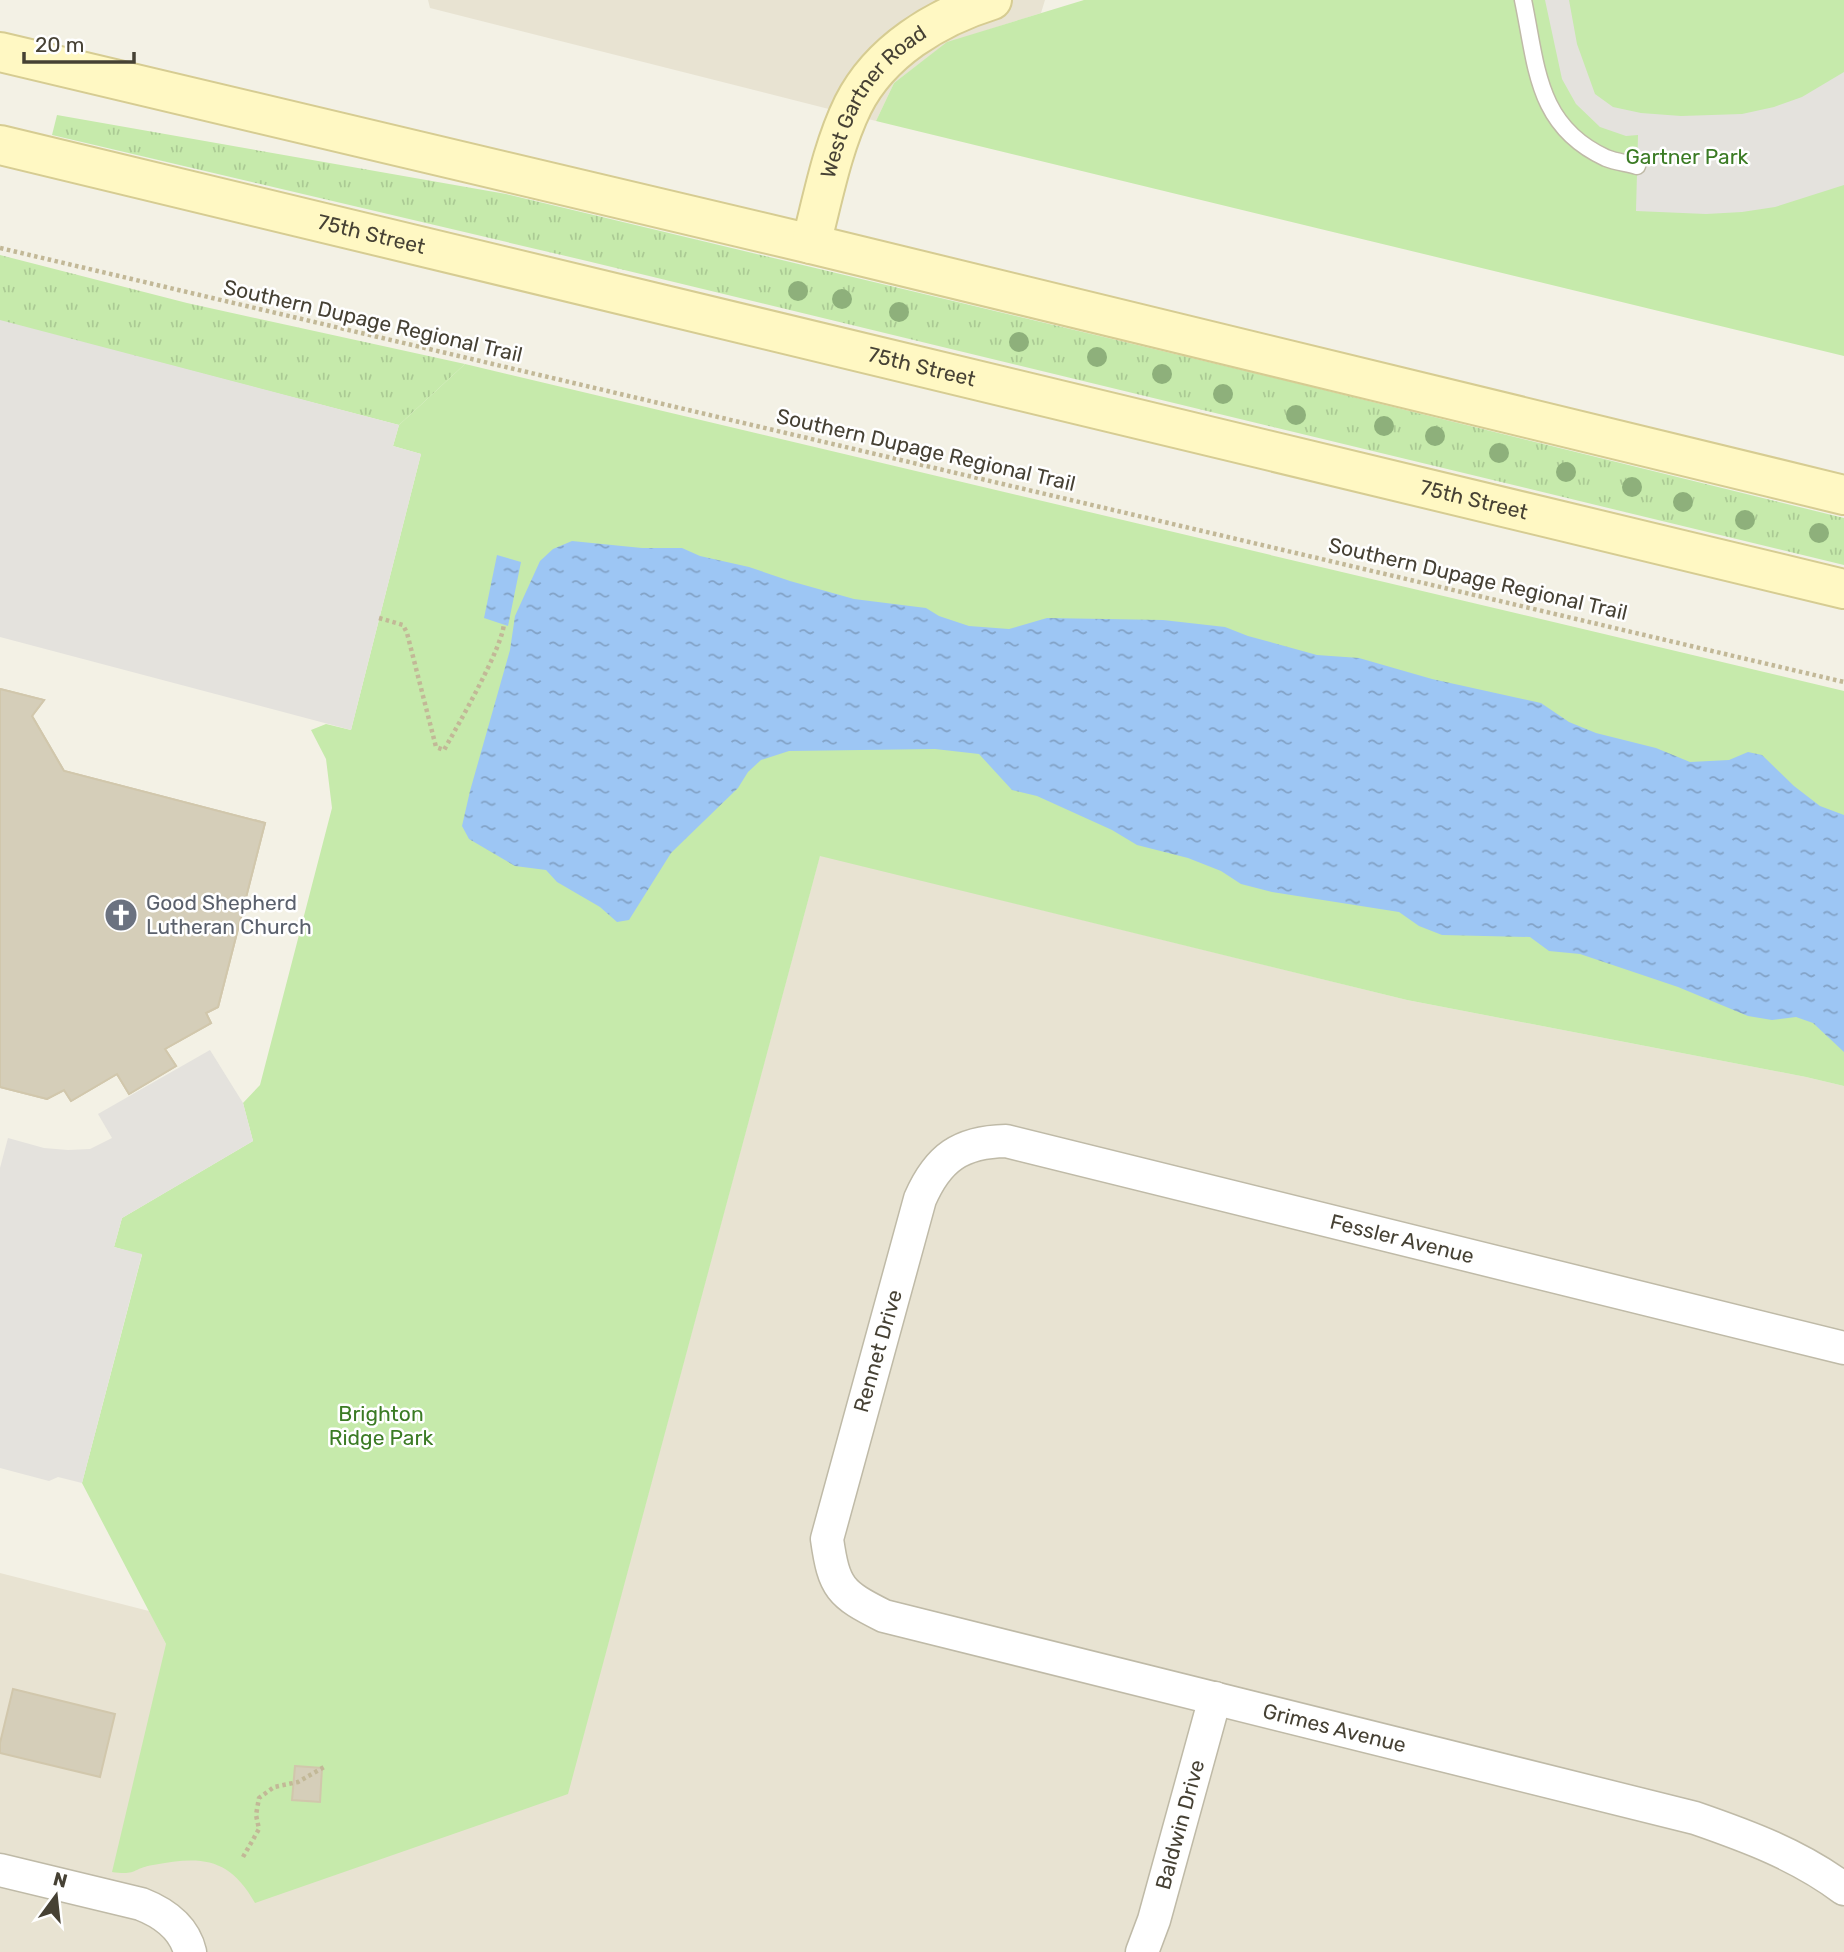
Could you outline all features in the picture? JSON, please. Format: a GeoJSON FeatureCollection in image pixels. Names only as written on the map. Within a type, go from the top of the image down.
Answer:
{"type":"FeatureCollection","features":[{"type":"Feature","properties":{"kind":"main road","name":"West Gartner Road"},"geometry":{"type":"LineString","coordinates":[[811,244],[840,137],[853,104],[869,79],[914,37],[949,15],[988,1]]}},
{"type":"Feature","properties":{"kind":"main road"},"geometry":{"type":"LineString","coordinates":[[0,51],[811,244],[1844,495]]}},
{"type":"Feature","properties":{"kind":"main road","name":"75th Street"},"geometry":{"type":"LineString","coordinates":[[0,145],[1844,589]]}},
{"type":"Feature","properties":{"kind":"street","name":"Fessler Avenue"},"geometry":{"type":"LineString","coordinates":[[960,1150],[985,1142],[1006,1141],[1844,1348]]}},
{"type":"Feature","properties":{"kind":"street","name":"Rennet Drive"},"geometry":{"type":"LineString","coordinates":[[831,1568],[827,1539],[832,1515],[920,1199],[930,1177],[947,1158],[960,1150]]}},
{"type":"Feature","properties":{"kind":"street","name":"Grimes Avenue"},"geometry":{"type":"LineString","coordinates":[[831,1568],[841,1587],[853,1600],[884,1616],[1695,1818],[1756,1839],[1799,1860],[1844,1889]]}},
{"type":"Feature","properties":{"kind":"street","name":"Baldwin Drive"},"geometry":{"type":"LineString","coordinates":[[1143,1952],[1215,1698]]}},
{"type":"Feature","properties":{"kind":"street"},"geometry":{"type":"LineString","coordinates":[[0,1870],[156,1909],[180,1930],[190,1952]]}},
{"type":"Feature","properties":{"kind":"lane"},"geometry":{"type":"LineString","coordinates":[[1523,0],[1542,90],[1556,121],[1579,141],[1607,158],[1637,166]]}},
{"type":"Feature","properties":{"kind":"path","name":"Southern Dupage Regional Trail"},"geometry":{"type":"LineString","coordinates":[[0,248],[1844,682]]}},
{"type":"Feature","properties":{"kind":"path"},"geometry":{"type":"LineString","coordinates":[[379,618],[402,625],[407,633],[436,747],[444,750],[488,664],[504,623]]}},
{"type":"Feature","properties":{"kind":"path"},"geometry":{"type":"LineString","coordinates":[[243,1857],[259,1829],[256,1815],[259,1798],[274,1787],[298,1782],[324,1767]]}},
{"type":"Feature","properties":{"kind":"shaded area"},"geometry":{"type":"Polygon","coordinates":[[[428,0],[1045,0],[1041,13],[947,43],[894,83],[876,121],[430,8],[428,0]]]}},
{"type":"Feature","properties":{"kind":"shaded area"},"geometry":{"type":"Polygon","coordinates":[[[1545,0],[1569,0],[1577,44],[1595,94],[1613,107],[1641,113],[1681,116],[1742,114],[1802,97],[1844,72],[1844,185],[1775,207],[1742,212],[1706,214],[1636,211],[1638,135],[1626,136],[1600,127],[1576,104],[1562,79],[1545,0]]]}},
{"type":"Feature","properties":{"kind":"shaded area"},"geometry":{"type":"Polygon","coordinates":[[[0,320],[399,425],[393,446],[421,454],[351,730],[0,637],[0,320]]]}},
{"type":"Feature","properties":{"kind":"shaded area"},"geometry":{"type":"Polygon","coordinates":[[[820,855],[1407,1000],[1844,1086],[1844,1952],[0,1952],[0,1573],[149,1611],[166,1644],[579,1751],[820,855]]]}},
{"type":"Feature","properties":{"kind":"shaded area"},"geometry":{"type":"Polygon","coordinates":[[[210,1050],[243,1103],[253,1141],[122,1218],[114,1247],[142,1254],[82,1483],[58,1477],[49,1481],[0,1468],[0,1168],[8,1138],[44,1148],[90,1149],[112,1138],[98,1114],[210,1050]]]}},
{"type":"Feature","properties":{"kind":"green space","name":"Gartner Park"},"geometry":{"type":"Polygon","coordinates":[[[1084,0],[1844,0],[1844,356],[876,121],[894,83],[947,42],[1084,0]]]}},
{"type":"Feature","properties":{"kind":"green space"},"geometry":{"type":"Polygon","coordinates":[[[57,115],[506,194],[1292,382],[1844,518],[1844,565],[587,261],[52,135],[57,115]]]}},
{"type":"Feature","properties":{"kind":"green space"},"geometry":{"type":"Polygon","coordinates":[[[0,255],[187,303],[465,364],[399,425],[0,321],[0,255]]]}},
{"type":"Feature","properties":{"kind":"green space","name":"Brighton Ridge Park"},"geometry":{"type":"Polygon","coordinates":[[[465,364],[1844,691],[1844,1086],[1407,1000],[820,856],[568,1794],[255,1903],[235,1876],[212,1863],[170,1862],[131,1872],[112,1872],[166,1644],[82,1483],[142,1255],[114,1247],[122,1218],[253,1141],[243,1103],[260,1085],[332,808],[326,759],[311,730],[326,724],[351,730],[421,454],[393,446],[399,425],[465,364]]]}},
{"type":"Feature","properties":{"kind":"water"},"geometry":{"type":"Polygon","coordinates":[[[572,541],[642,548],[682,548],[700,556],[749,567],[854,599],[926,608],[939,616],[969,626],[1009,629],[1047,618],[1163,620],[1225,627],[1317,655],[1359,658],[1432,679],[1541,703],[1569,722],[1596,733],[1656,748],[1690,762],[1729,760],[1748,752],[1762,755],[1794,786],[1820,806],[1844,815],[1844,1052],[1813,1023],[1796,1017],[1772,1020],[1748,1016],[1678,987],[1580,954],[1549,951],[1530,937],[1442,935],[1419,926],[1399,912],[1272,892],[1241,884],[1221,871],[1188,858],[1137,845],[1112,830],[1037,796],[1012,790],[979,754],[935,749],[789,751],[761,760],[748,772],[738,788],[671,853],[629,920],[617,922],[600,907],[557,882],[546,870],[515,866],[469,839],[462,826],[510,650],[515,616],[540,561],[553,549],[572,541]]]}},
{"type":"Feature","properties":{"kind":"water"},"geometry":{"type":"Polygon","coordinates":[[[497,555],[521,562],[508,626],[484,618],[497,555]]]}},
{"type":"Feature","properties":{"kind":"building","name":"Good Shepherd Lutheran Church"},"geometry":{"type":"Polygon","coordinates":[[[0,689],[44,700],[32,716],[64,771],[265,823],[218,1007],[206,1013],[211,1023],[165,1049],[176,1066],[129,1094],[117,1074],[71,1101],[64,1090],[47,1099],[0,1087],[0,1005],[60,972],[18,903],[10,907],[0,944],[0,689]],[[71,869],[61,874],[91,924],[101,918],[115,940],[181,897],[71,869]]]}},
{"type":"Feature","properties":{"kind":"building","name":"Good Shepherd Lutheran Church"},"geometry":{"type":"Polygon","coordinates":[[[0,689],[44,700],[32,716],[64,771],[265,823],[218,1007],[206,1013],[211,1023],[165,1049],[176,1066],[129,1094],[117,1074],[71,1101],[64,1090],[47,1099],[0,1087],[0,689]]]}},
{"type":"Feature","properties":{"kind":"building"},"geometry":{"type":"Polygon","coordinates":[[[13,1689],[115,1714],[100,1777],[0,1753],[13,1689]]]}},
{"type":"Feature","properties":{"kind":"building"},"geometry":{"type":"Polygon","coordinates":[[[295,1766],[322,1768],[320,1802],[292,1800],[295,1766]]]}},
{"type":"Feature","properties":{"kind":"place","name":"Good Shepherd Lutheran Church"},"geometry":{"type":"Point","coordinates":[121,915]}}]}
